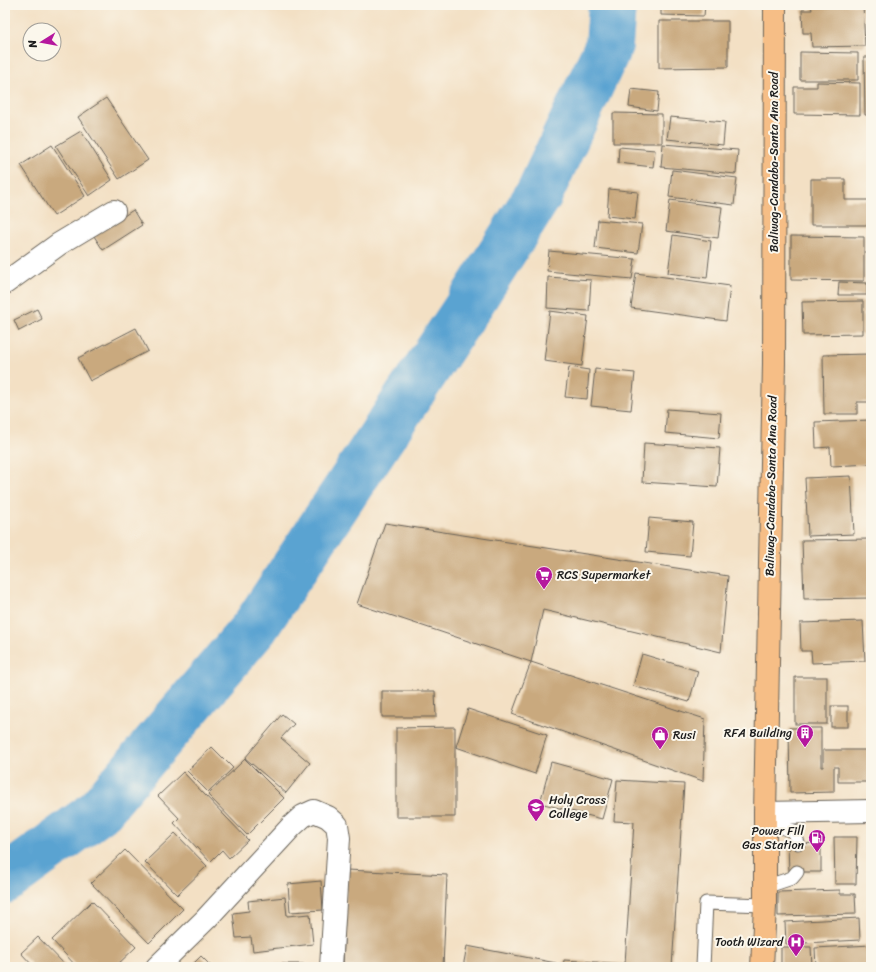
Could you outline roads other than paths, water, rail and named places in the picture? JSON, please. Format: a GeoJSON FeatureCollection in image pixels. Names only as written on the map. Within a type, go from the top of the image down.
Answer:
{"type":"FeatureCollection","features":[{"type":"Feature","properties":{"kind":"main road","name":"Baliwag-Candaba-Santa Ana Road"},"geometry":{"type":"LineString","coordinates":[[762,967],[765,896],[765,817],[774,363],[775,5]]}},
{"type":"Feature","properties":{"kind":"street"},"geometry":{"type":"LineString","coordinates":[[5,283],[59,244],[114,211]]}},
{"type":"Feature","properties":{"kind":"street"},"geometry":{"type":"LineString","coordinates":[[157,967],[206,919],[292,826],[303,816],[314,811],[328,817],[337,825],[339,838],[331,967]]}},
{"type":"Feature","properties":{"kind":"street"},"geometry":{"type":"LineString","coordinates":[[765,817],[796,829],[871,811]]}},
{"type":"Feature","properties":{"kind":"lane"},"geometry":{"type":"LineString","coordinates":[[703,967],[706,903],[765,896],[792,878],[797,872]]}},
{"type":"Feature","properties":{"kind":"waterway"},"geometry":{"type":"LineString","coordinates":[[5,880],[98,812],[255,627],[469,305],[539,194],[609,45],[612,5]]}},
{"type":"Feature","properties":{"kind":"place","name":"RCS Supermarket"},"geometry":{"type":"Point","coordinates":[544,590]}},
{"type":"Feature","properties":{"kind":"place","name":"RFA Building"},"geometry":{"type":"Point","coordinates":[805,748]}},
{"type":"Feature","properties":{"kind":"place","name":"Rusi"},"geometry":{"type":"Point","coordinates":[660,750]}},
{"type":"Feature","properties":{"kind":"place","name":"Holy Cross College"},"geometry":{"type":"Point","coordinates":[536,822]}},
{"type":"Feature","properties":{"kind":"place","name":"Power Fill Gas Station"},"geometry":{"type":"Point","coordinates":[817,853]}},
{"type":"Feature","properties":{"kind":"place","name":"Tooth Wizard"},"geometry":{"type":"Point","coordinates":[796,957]}}]}
